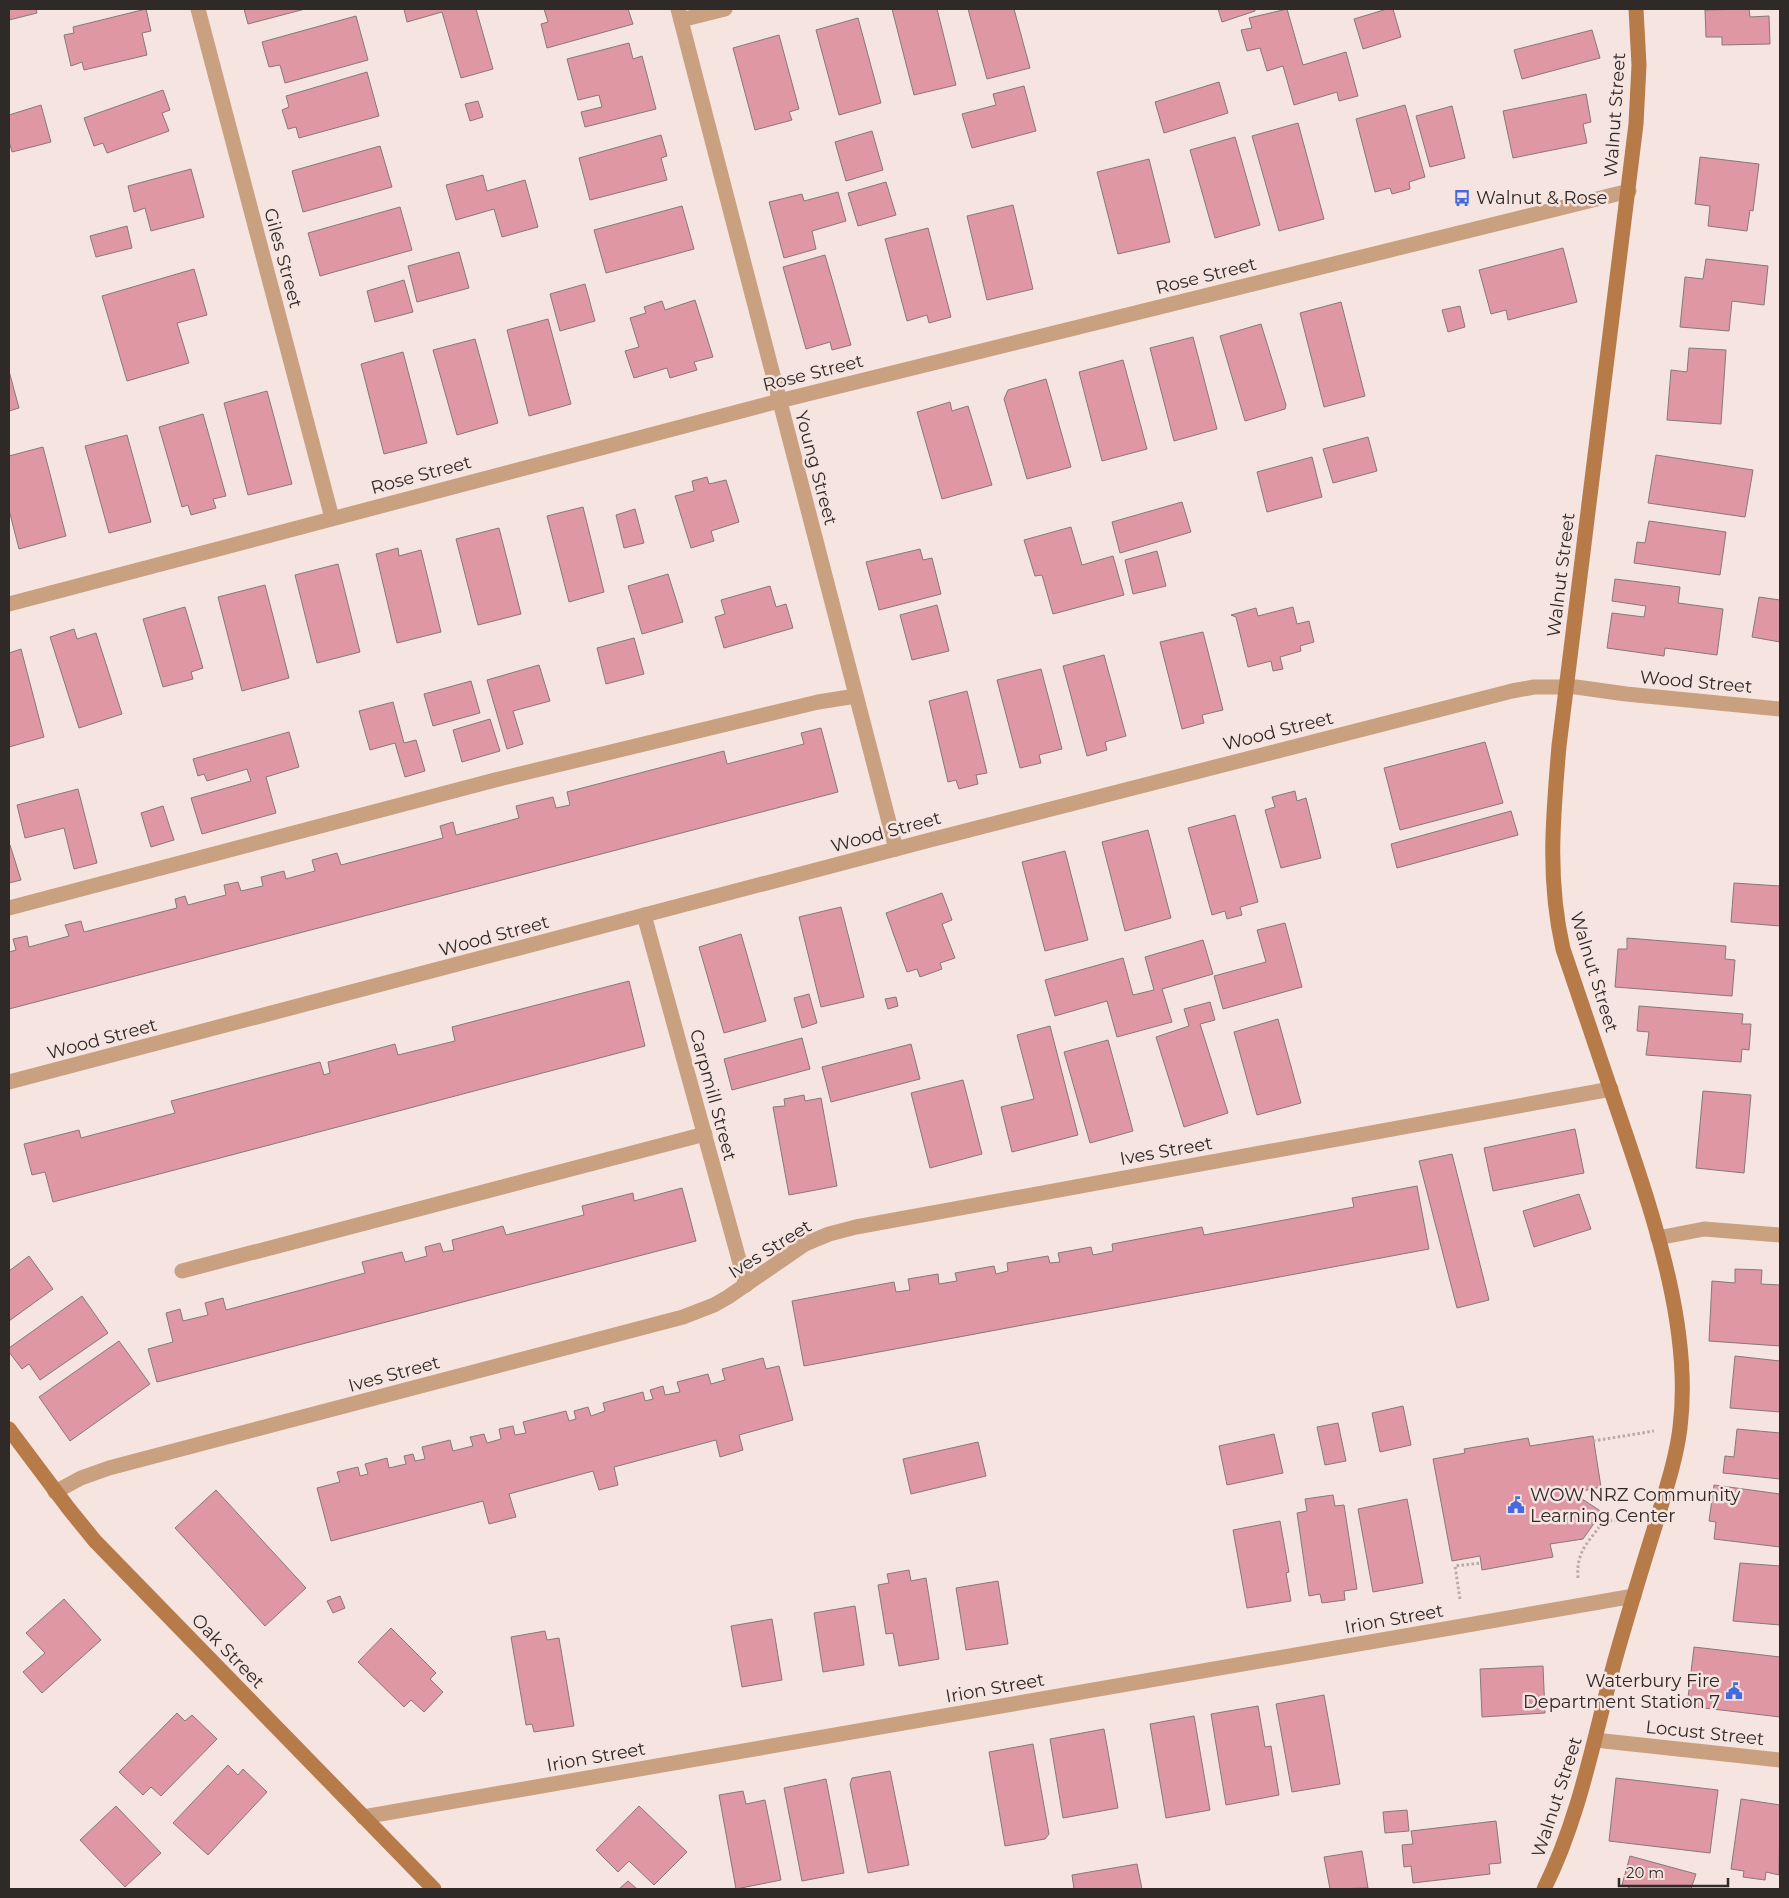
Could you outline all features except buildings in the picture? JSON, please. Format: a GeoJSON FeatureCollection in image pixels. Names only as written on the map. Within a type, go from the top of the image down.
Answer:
{"type":"FeatureCollection","features":[{"type":"Feature","properties":{"kind":"main road","name":"Walnut Street"},"geometry":{"type":"LineString","coordinates":[[1544,1889],[1573,1816],[1634,1596],[1669,1479],[1681,1426],[1680,1348],[1674,1305],[1645,1191],[1563,949],[1556,919],[1552,881],[1553,820],[1559,746],[1629,190],[1638,94],[1636,9]]}},
{"type":"Feature","properties":{"kind":"main road","name":"Oak Street"},"geometry":{"type":"LineString","coordinates":[[9,1429],[55,1492],[124,1572],[434,1889]]}},
{"type":"Feature","properties":{"kind":"street","name":"Giles Street"},"geometry":{"type":"LineString","coordinates":[[198,9],[332,518]]}},
{"type":"Feature","properties":{"kind":"street"},"geometry":{"type":"LineString","coordinates":[[679,14],[725,9]]}},
{"type":"Feature","properties":{"kind":"street","name":"Young Street"},"geometry":{"type":"LineString","coordinates":[[679,14],[896,849]]}},
{"type":"Feature","properties":{"kind":"street","name":"Rose Street"},"geometry":{"type":"LineString","coordinates":[[9,604],[779,401],[1629,190]]}},
{"type":"Feature","properties":{"kind":"street","name":"Wood Street"},"geometry":{"type":"LineString","coordinates":[[9,1082],[896,849],[1458,704],[1534,687],[1566,686],[1626,694],[1780,708]]}},
{"type":"Feature","properties":{"kind":"street"},"geometry":{"type":"LineString","coordinates":[[9,908],[495,780],[818,702],[856,696]]}},
{"type":"Feature","properties":{"kind":"street","name":"Carpmill Street"},"geometry":{"type":"LineString","coordinates":[[644,915],[746,1285]]}},
{"type":"Feature","properties":{"kind":"street","name":"Ives Street"},"geometry":{"type":"LineString","coordinates":[[55,1492],[74,1481],[109,1468],[683,1317],[714,1305],[805,1244],[856,1226],[1611,1089]]}},
{"type":"Feature","properties":{"kind":"street"},"geometry":{"type":"LineString","coordinates":[[182,1271],[705,1134]]}},
{"type":"Feature","properties":{"kind":"street"},"geometry":{"type":"LineString","coordinates":[[1658,1238],[1704,1229],[1780,1235]]}},
{"type":"Feature","properties":{"kind":"street","name":"Irion Street"},"geometry":{"type":"LineString","coordinates":[[363,1817],[1634,1596]]}},
{"type":"Feature","properties":{"kind":"street","name":"Locust Street"},"geometry":{"type":"LineString","coordinates":[[1595,1740],[1780,1760]]}},
{"type":"Feature","properties":{"kind":"path"},"geometry":{"type":"LineString","coordinates":[[1593,1441],[1681,1426]]}},
{"type":"Feature","properties":{"kind":"path"},"geometry":{"type":"LineString","coordinates":[[1581,1606],[1577,1567],[1579,1555],[1603,1522],[1615,1520],[1656,1523]]}},
{"type":"Feature","properties":{"kind":"path"},"geometry":{"type":"LineString","coordinates":[[1464,1626],[1455,1566],[1481,1562]]}},
{"type":"Feature","properties":{"kind":"place","name":"Walnut & Rose"},"geometry":{"type":"Point","coordinates":[1462,198]}},
{"type":"Feature","properties":{"kind":"place","name":"WOW NRZ Community Learning Center"},"geometry":{"type":"Point","coordinates":[1516,1505]}},
{"type":"Feature","properties":{"kind":"place","name":"Waterbury Fire Department Station 7"},"geometry":{"type":"Point","coordinates":[1734,1691]}}]}
